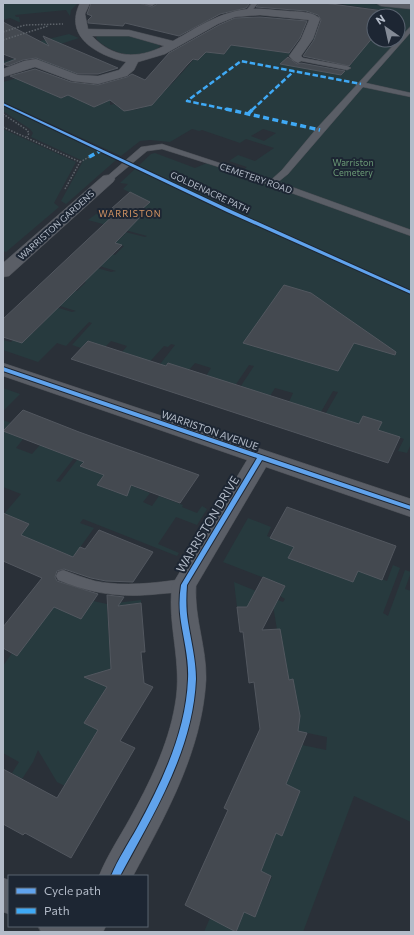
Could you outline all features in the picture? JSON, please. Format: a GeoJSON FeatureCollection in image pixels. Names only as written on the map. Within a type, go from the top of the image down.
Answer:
{"type":"FeatureCollection","features":[{"type":"Feature","properties":{"kind":"street"},"geometry":{"type":"LineString","coordinates":[[85,3],[79,15],[82,27],[93,43],[104,51],[118,57],[133,59],[146,57],[175,45],[220,19],[251,8],[315,19],[307,39],[295,56],[298,59]]}},
{"type":"Feature","properties":{"kind":"street"},"geometry":{"type":"LineString","coordinates":[[381,3],[411,6]]}},
{"type":"Feature","properties":{"kind":"street"},"geometry":{"type":"LineString","coordinates":[[82,27],[129,33],[175,45]]}},
{"type":"Feature","properties":{"kind":"street"},"geometry":{"type":"LineString","coordinates":[[3,73],[36,63],[79,79],[104,79],[127,70],[132,64],[133,59]]}},
{"type":"Feature","properties":{"kind":"street"},"geometry":{"type":"LineString","coordinates":[[104,79],[114,87]]}},
{"type":"Feature","properties":{"kind":"street","name":"WARRISTON GARDENS"},"geometry":{"type":"LineString","coordinates":[[3,272],[108,179]]}},
{"type":"Feature","properties":{"kind":"street","name":"WARRISTON AVENUE"},"geometry":{"type":"LineString","coordinates":[[3,369],[260,458],[411,508]]}},
{"type":"Feature","properties":{"kind":"street","name":"WARRISTON DRIVE"},"geometry":{"type":"LineString","coordinates":[[116,875],[166,778],[183,735],[191,694],[192,675],[182,612],[184,585],[260,458]]}},
{"type":"Feature","properties":{"kind":"lane"},"geometry":{"type":"LineString","coordinates":[[143,3],[152,4]]}},
{"type":"Feature","properties":{"kind":"lane"},"geometry":{"type":"LineString","coordinates":[[272,183],[285,172],[320,130],[411,28]]}},
{"type":"Feature","properties":{"kind":"lane"},"geometry":{"type":"LineString","coordinates":[[298,59],[347,68]]}},
{"type":"Feature","properties":{"kind":"lane"},"geometry":{"type":"LineString","coordinates":[[361,84],[411,95]]}},
{"type":"Feature","properties":{"kind":"lane","name":"CEMETERY ROAD"},"geometry":{"type":"LineString","coordinates":[[108,179],[144,149],[157,146],[167,147],[409,229]]}},
{"type":"Feature","properties":{"kind":"lane"},"geometry":{"type":"LineString","coordinates":[[63,576],[93,587],[134,592],[184,585]]}},
{"type":"Feature","properties":{"kind":"path"},"geometry":{"type":"LineString","coordinates":[[3,32],[22,25],[40,24],[82,27]]}},
{"type":"Feature","properties":{"kind":"path"},"geometry":{"type":"LineString","coordinates":[[3,40],[49,25]]}},
{"type":"Feature","properties":{"kind":"path"},"geometry":{"type":"LineString","coordinates":[[3,114],[27,130],[28,133],[26,137]]}},
{"type":"Feature","properties":{"kind":"path"},"geometry":{"type":"LineString","coordinates":[[3,127],[80,162]]}},
{"type":"Feature","properties":{"kind":"path"},"geometry":{"type":"LineString","coordinates":[[72,211],[59,201],[80,162],[89,157]]}},
{"type":"Feature","properties":{"kind":"green space"},"geometry":{"type":"Polygon","coordinates":[[[3,3],[78,3],[71,10],[70,16],[66,10],[15,15],[16,17],[19,17],[19,22],[10,18],[3,20],[3,3]]]}},
{"type":"Feature","properties":{"kind":"green space","name":"Warriston Cemetery"},"geometry":{"type":"Polygon","coordinates":[[[335,3],[366,3],[411,8],[411,444],[407,453],[398,451],[404,439],[378,430],[381,422],[363,416],[359,424],[319,425],[338,392],[333,391],[314,424],[289,402],[293,393],[275,388],[270,396],[233,398],[254,366],[249,365],[228,396],[206,376],[211,368],[195,363],[189,370],[168,363],[159,374],[154,372],[175,345],[171,344],[168,347],[164,346],[144,368],[141,358],[122,352],[127,346],[111,341],[105,347],[88,341],[81,348],[72,345],[92,323],[89,322],[66,346],[57,343],[38,362],[3,350],[3,340],[11,342],[23,330],[33,333],[44,322],[39,302],[72,312],[76,311],[41,300],[66,288],[77,291],[86,282],[76,279],[80,263],[111,272],[116,271],[83,261],[106,252],[115,255],[124,246],[115,243],[125,234],[115,231],[117,230],[145,237],[147,236],[88,220],[96,214],[129,221],[136,215],[141,216],[146,212],[141,210],[149,202],[123,189],[128,184],[120,183],[151,154],[155,153],[195,168],[207,163],[238,174],[247,167],[229,161],[238,155],[255,161],[274,148],[246,139],[240,143],[202,130],[199,131],[192,129],[170,142],[150,140],[140,141],[121,156],[3,102],[3,82],[21,77],[48,88],[43,90],[46,92],[52,90],[54,95],[61,98],[70,95],[94,107],[110,100],[110,105],[114,104],[124,111],[140,109],[162,93],[193,60],[198,60],[204,51],[225,54],[226,26],[231,20],[244,18],[300,36],[299,40],[250,48],[291,53],[281,64],[341,75],[354,61],[305,52],[315,42],[313,40],[316,34],[325,35],[327,38],[366,44],[366,48],[406,48],[406,8],[367,8],[335,3]],[[263,129],[251,136],[264,141],[276,133],[263,129]]]}},
{"type":"Feature","properties":{"kind":"green space"},"geometry":{"type":"Polygon","coordinates":[[[108,33],[136,37],[159,44],[160,46],[154,52],[146,55],[128,55],[109,48],[96,38],[97,36],[108,33]]]}},
{"type":"Feature","properties":{"kind":"green space"},"geometry":{"type":"Polygon","coordinates":[[[69,34],[79,38],[48,48],[98,72],[89,74],[71,73],[27,55],[3,64],[3,62],[19,57],[32,43],[69,34]]]}},
{"type":"Feature","properties":{"kind":"green space"},"geometry":{"type":"Polygon","coordinates":[[[3,106],[116,160],[66,204],[61,201],[83,161],[31,137],[33,133],[30,129],[3,111],[3,106]]]}},
{"type":"Feature","properties":{"kind":"green space"},"geometry":{"type":"Polygon","coordinates":[[[3,129],[76,162],[54,203],[59,207],[6,252],[3,251],[3,129]]]}},
{"type":"Feature","properties":{"kind":"green space"},"geometry":{"type":"Polygon","coordinates":[[[3,388],[20,394],[3,411],[3,388]]]}},
{"type":"Feature","properties":{"kind":"green space"},"geometry":{"type":"Polygon","coordinates":[[[3,420],[11,423],[4,431],[23,439],[16,448],[32,454],[40,445],[60,453],[81,449],[56,481],[60,482],[84,451],[90,454],[80,466],[104,475],[97,485],[118,493],[125,483],[150,493],[143,502],[152,506],[159,496],[183,505],[182,507],[197,513],[202,506],[207,509],[197,525],[176,517],[158,544],[179,553],[177,556],[83,519],[80,523],[94,528],[73,557],[21,535],[29,524],[4,514],[21,494],[3,487],[3,420]]]}},
{"type":"Feature","properties":{"kind":"green space"},"geometry":{"type":"Polygon","coordinates":[[[248,518],[271,527],[267,536],[294,547],[288,558],[313,568],[319,556],[348,567],[343,578],[353,582],[358,571],[387,581],[393,565],[400,568],[383,613],[388,616],[405,570],[411,572],[405,589],[411,591],[411,822],[354,796],[303,932],[204,932],[210,918],[244,912],[255,917],[263,895],[255,887],[265,893],[272,877],[261,871],[269,851],[244,838],[252,821],[282,836],[286,784],[302,745],[326,750],[327,737],[298,731],[298,708],[293,680],[289,680],[280,630],[277,630],[273,605],[237,607],[234,582],[283,602],[285,599],[280,596],[285,586],[223,562],[248,518]]]}},
{"type":"Feature","properties":{"kind":"green space"},"geometry":{"type":"Polygon","coordinates":[[[141,600],[141,603],[107,607],[110,655],[119,654],[112,669],[102,672],[95,682],[107,687],[84,723],[99,731],[65,786],[57,782],[38,750],[33,762],[22,779],[12,773],[19,762],[3,753],[3,666],[12,653],[17,656],[40,601],[80,618],[93,601],[107,604],[141,600]]]}},
{"type":"Feature","properties":{"kind":"building"},"geometry":{"type":"Polygon","coordinates":[[[91,3],[139,3],[152,7],[156,5],[156,3],[250,3],[246,8],[220,14],[179,36],[125,23],[123,26],[88,23],[88,20],[92,16],[87,14],[91,3]]]}},
{"type":"Feature","properties":{"kind":"building"},"geometry":{"type":"Polygon","coordinates":[[[259,3],[324,3],[366,9],[366,46],[349,66],[303,56],[314,40],[321,20],[318,15],[306,11],[256,7],[259,3]]]}},
{"type":"Feature","properties":{"kind":"building"},"geometry":{"type":"Polygon","coordinates":[[[260,17],[307,21],[300,38],[289,53],[231,45],[224,54],[206,52],[198,60],[193,59],[152,105],[124,111],[110,100],[94,107],[68,95],[61,98],[10,76],[35,69],[71,82],[98,85],[127,77],[132,74],[145,80],[169,53],[219,25],[235,18],[260,17]]]}},
{"type":"Feature","properties":{"kind":"building"},"geometry":{"type":"Polygon","coordinates":[[[3,22],[49,46],[43,36],[118,68],[98,74],[78,74],[36,58],[23,60],[8,66],[3,64],[16,59],[3,54],[3,22]]]}},
{"type":"Feature","properties":{"kind":"building"},"geometry":{"type":"Polygon","coordinates":[[[288,57],[297,64],[301,63],[345,71],[341,75],[280,64],[288,57]]]}},
{"type":"Feature","properties":{"kind":"building"},"geometry":{"type":"Polygon","coordinates":[[[130,192],[150,202],[141,210],[146,211],[115,243],[122,245],[22,343],[3,337],[3,319],[118,211],[111,209],[130,192]]]}},
{"type":"Feature","properties":{"kind":"building"},"geometry":{"type":"Polygon","coordinates":[[[284,285],[311,293],[396,352],[395,355],[354,343],[338,371],[243,343],[284,285]]]}},
{"type":"Feature","properties":{"kind":"building"},"geometry":{"type":"Polygon","coordinates":[[[88,341],[166,366],[168,363],[359,424],[363,416],[382,422],[378,430],[400,437],[388,463],[71,359],[88,341]]]}},
{"type":"Feature","properties":{"kind":"building"},"geometry":{"type":"Polygon","coordinates":[[[23,410],[79,432],[199,475],[180,503],[131,485],[127,496],[97,485],[104,475],[80,466],[84,462],[3,431],[23,410]]]}},
{"type":"Feature","properties":{"kind":"building"},"geometry":{"type":"Polygon","coordinates":[[[287,507],[396,546],[382,580],[358,571],[353,582],[288,558],[294,547],[270,538],[287,507]]]}},
{"type":"Feature","properties":{"kind":"building"},"geometry":{"type":"Polygon","coordinates":[[[3,513],[29,524],[21,535],[73,557],[80,547],[85,549],[99,530],[153,552],[133,582],[106,581],[91,578],[64,569],[57,571],[55,577],[57,581],[98,594],[81,619],[54,607],[17,656],[3,648],[3,627],[42,578],[3,561],[3,513]]]}},
{"type":"Feature","properties":{"kind":"building"},"geometry":{"type":"Polygon","coordinates":[[[263,577],[285,586],[262,630],[280,629],[289,680],[293,679],[300,716],[298,731],[307,733],[286,784],[300,791],[282,836],[276,833],[261,871],[271,876],[255,917],[244,912],[236,932],[185,905],[228,810],[224,808],[260,729],[254,682],[249,683],[243,632],[240,632],[237,607],[247,607],[263,577]]]}},
{"type":"Feature","properties":{"kind":"building"},"geometry":{"type":"Polygon","coordinates":[[[107,595],[124,597],[118,606],[141,603],[145,652],[141,652],[144,683],[153,687],[120,741],[135,748],[71,858],[25,833],[23,835],[3,824],[3,769],[57,798],[98,730],[84,723],[107,687],[84,677],[111,669],[107,595]]]}},
{"type":"Feature","properties":{"kind":"marked path"},"geometry":{"type":"LineString","coordinates":[[320,130],[187,101],[241,61],[361,84]]}},
{"type":"Feature","properties":{"kind":"marked path"},"geometry":{"type":"LineString","coordinates":[[248,114],[294,71]]}},
{"type":"Feature","properties":{"kind":"marked path"},"geometry":{"type":"LineString","coordinates":[[89,157],[102,150]]}},
{"type":"Feature","properties":{"kind":"cycle path","name":"GOLDENACRE PATH"},"geometry":{"type":"LineString","coordinates":[[3,104],[229,211],[411,293]]}},
{"type":"Feature","properties":{"kind":"cycle path"},"geometry":{"type":"LineString","coordinates":[[3,369],[411,508]]}},
{"type":"Feature","properties":{"kind":"cycle path"},"geometry":{"type":"LineString","coordinates":[[116,875],[154,805],[165,781],[175,757],[189,706],[192,667],[183,609],[184,585],[260,458]]}},
{"type":"Feature","properties":{"kind":"district","name":"WARRISTON"},"geometry":{"type":"Point","coordinates":[130,213]}}]}
